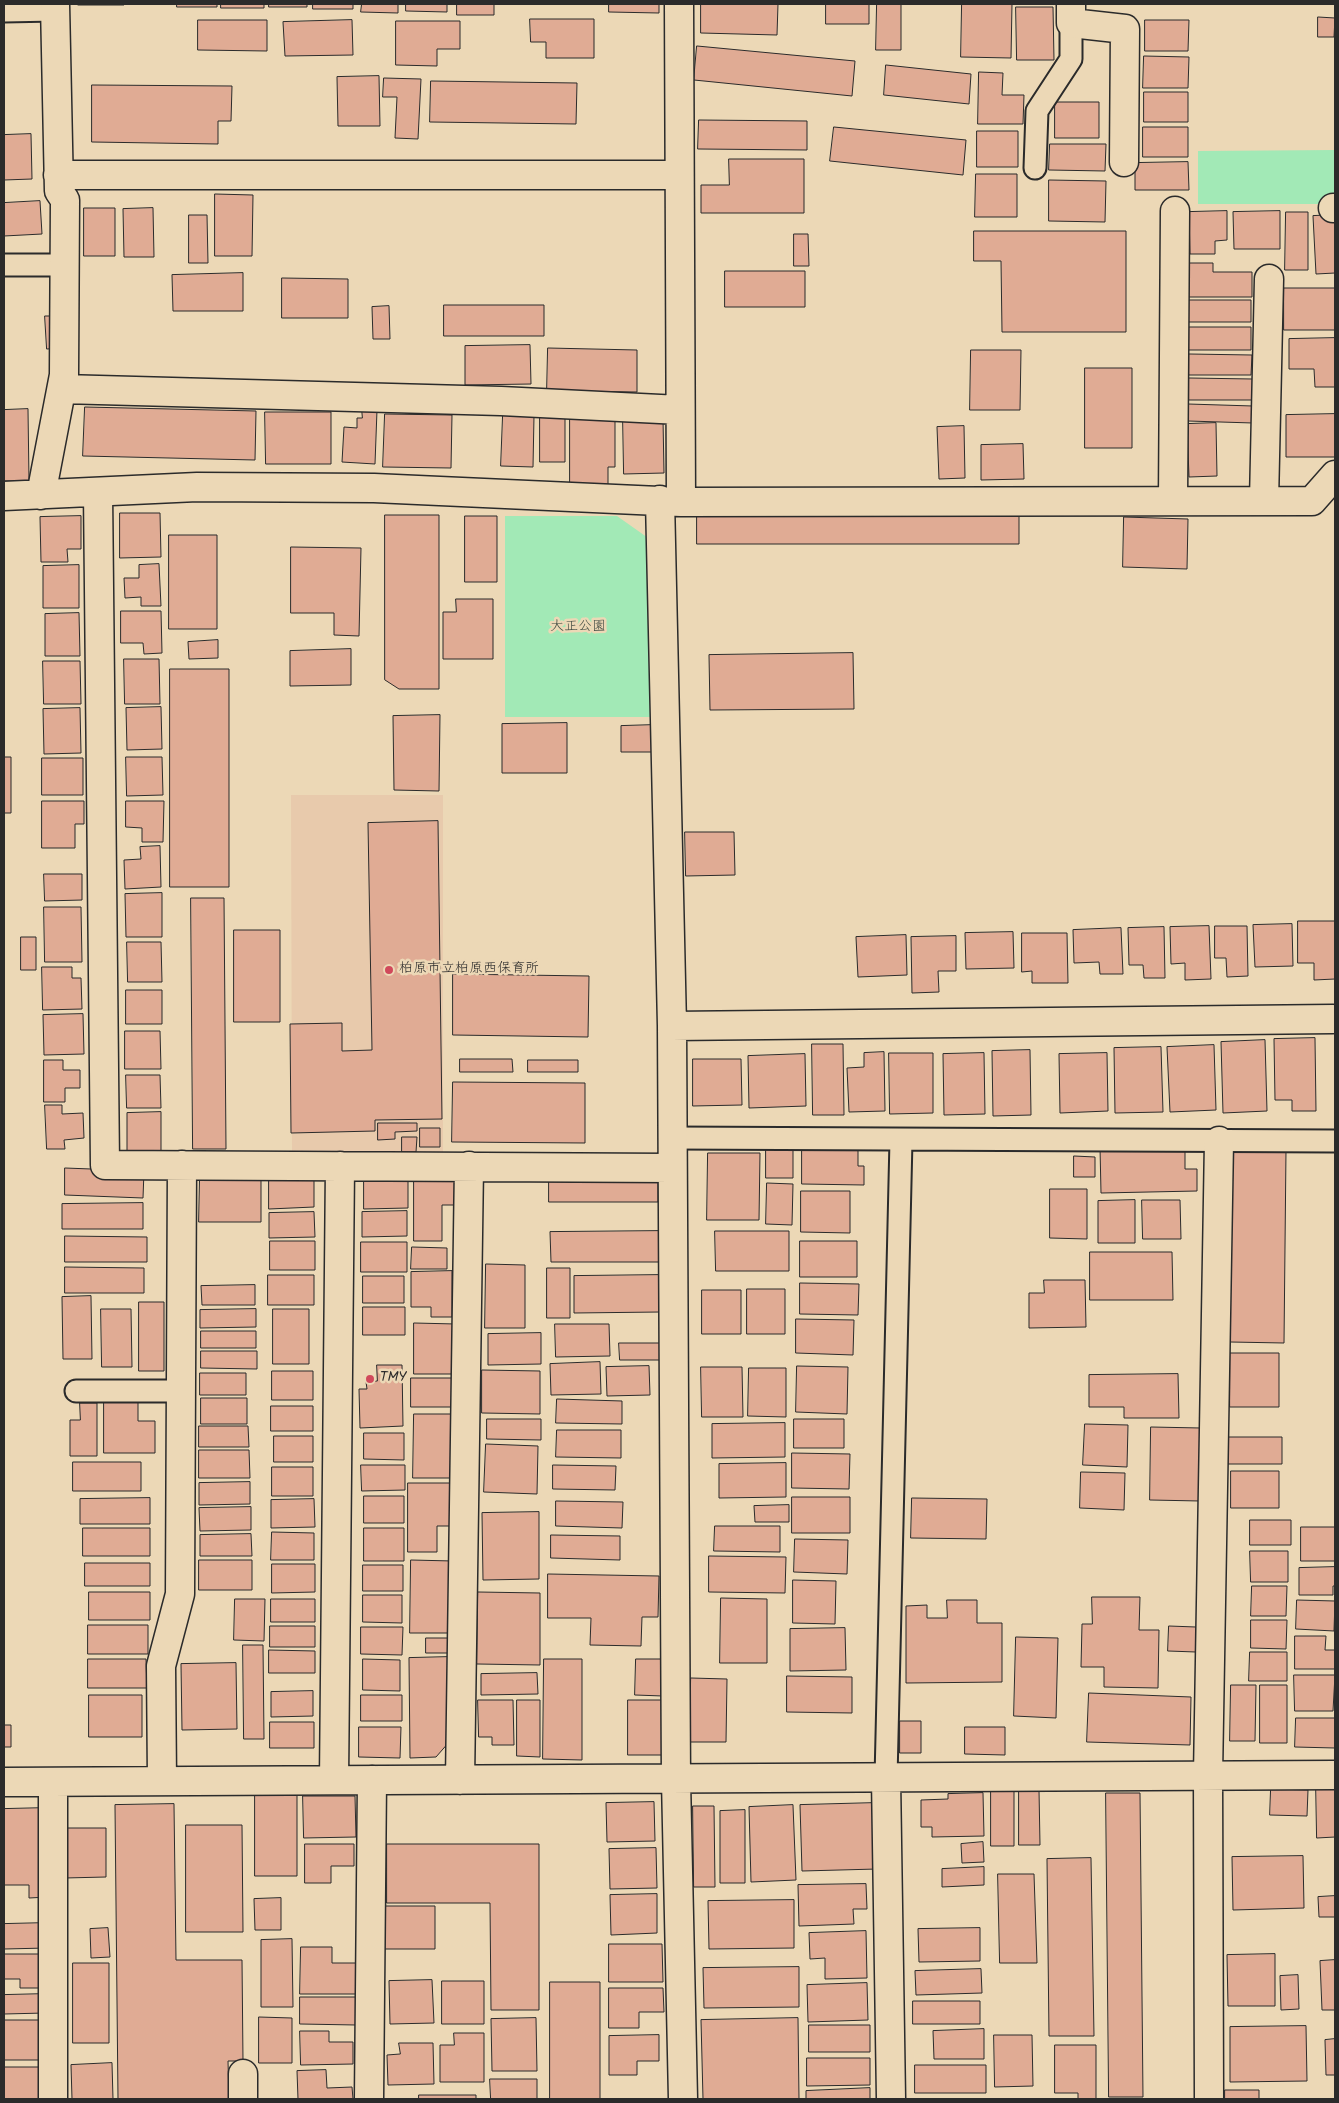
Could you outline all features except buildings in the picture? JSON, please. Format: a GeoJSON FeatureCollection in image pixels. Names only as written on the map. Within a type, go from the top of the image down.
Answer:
{"type":"FeatureCollection","features":[{"type":"Feature","properties":{"kind":"street"},"geometry":{"type":"LineString","coordinates":[[679,4],[680,410],[670,501],[671,1168],[676,1780],[683,2099]]}},
{"type":"Feature","properties":{"kind":"street"},"geometry":{"type":"LineString","coordinates":[[41,495],[64,375],[65,200],[59,191],[58,175],[55,7]]}},
{"type":"Feature","properties":{"kind":"street"},"geometry":{"type":"LineString","coordinates":[[1071,13],[1125,29],[1124,162]]}},
{"type":"Feature","properties":{"kind":"street"},"geometry":{"type":"LineString","coordinates":[[58,175],[680,175]]}},
{"type":"Feature","properties":{"kind":"street"},"geometry":{"type":"LineString","coordinates":[[1173,500],[1175,211]]}},
{"type":"Feature","properties":{"kind":"street"},"geometry":{"type":"LineString","coordinates":[[1264,501],[1269,279]]}},
{"type":"Feature","properties":{"kind":"street"},"geometry":{"type":"LineString","coordinates":[[62,389],[501,401],[680,410]]}},
{"type":"Feature","properties":{"kind":"street"},"geometry":{"type":"LineString","coordinates":[[4,496],[197,487],[374,488],[670,501],[1312,501],[1335,475]]}},
{"type":"Feature","properties":{"kind":"street"},"geometry":{"type":"LineString","coordinates":[[98,492],[104,1164],[671,1168]]}},
{"type":"Feature","properties":{"kind":"street"},"geometry":{"type":"LineString","coordinates":[[672,1026],[1333,1019]]}},
{"type":"Feature","properties":{"kind":"street"},"geometry":{"type":"LineString","coordinates":[[1209,2099],[1208,1775],[1219,1141]]}},
{"type":"Feature","properties":{"kind":"street"},"geometry":{"type":"LineString","coordinates":[[162,1781],[161,1666],[180,1594],[182,1165]]}},
{"type":"Feature","properties":{"kind":"street"},"geometry":{"type":"LineString","coordinates":[[334,1780],[340,1166]]}},
{"type":"Feature","properties":{"kind":"street"},"geometry":{"type":"LineString","coordinates":[[460,1780],[469,1166]]}},
{"type":"Feature","properties":{"kind":"street"},"geometry":{"type":"LineString","coordinates":[[4,1782],[676,1780],[1335,1775]]}},
{"type":"Feature","properties":{"kind":"street"},"geometry":{"type":"LineString","coordinates":[[886,1778],[891,2099]]}},
{"type":"Feature","properties":{"kind":"street"},"geometry":{"type":"LineString","coordinates":[[369,2099],[372,1780]]}},
{"type":"Feature","properties":{"kind":"street"},"geometry":{"type":"LineString","coordinates":[[53,1782],[54,2099]]}},
{"type":"Feature","properties":{"kind":"lane"},"geometry":{"type":"LineString","coordinates":[[4,11],[55,7]]}},
{"type":"Feature","properties":{"kind":"lane"},"geometry":{"type":"LineString","coordinates":[[1035,168],[1037,111],[1071,59],[1071,13]]}},
{"type":"Feature","properties":{"kind":"lane"},"geometry":{"type":"LineString","coordinates":[[4,265],[65,264]]}},
{"type":"Feature","properties":{"kind":"lane"},"geometry":{"type":"LineString","coordinates":[[671,1138],[1335,1142]]}},
{"type":"Feature","properties":{"kind":"lane"},"geometry":{"type":"LineString","coordinates":[[886,1778],[901,1140]]}},
{"type":"Feature","properties":{"kind":"lane"},"geometry":{"type":"LineString","coordinates":[[76,1390],[181,1391]]}},
{"type":"Feature","properties":{"kind":"shaded area"},"geometry":{"type":"Polygon","coordinates":[[[291,795],[443,795],[443,1156],[292,1156],[291,795]]]}},
{"type":"Feature","properties":{"kind":"green space"},"geometry":{"type":"Polygon","coordinates":[[[1335,150],[1335,204],[1198,204],[1198,151],[1335,150]]]}},
{"type":"Feature","properties":{"kind":"green space","name":"大正公園"},"geometry":{"type":"Polygon","coordinates":[[[505,516],[617,516],[651,540],[651,717],[505,717],[505,516]]]}},
{"type":"Feature","properties":{"kind":"place","name":"柏原市立柏原西保育所"},"geometry":{"type":"Point","coordinates":[389,970]}},
{"type":"Feature","properties":{"kind":"place","name":"TMY"},"geometry":{"type":"Point","coordinates":[370,1379]}}]}
